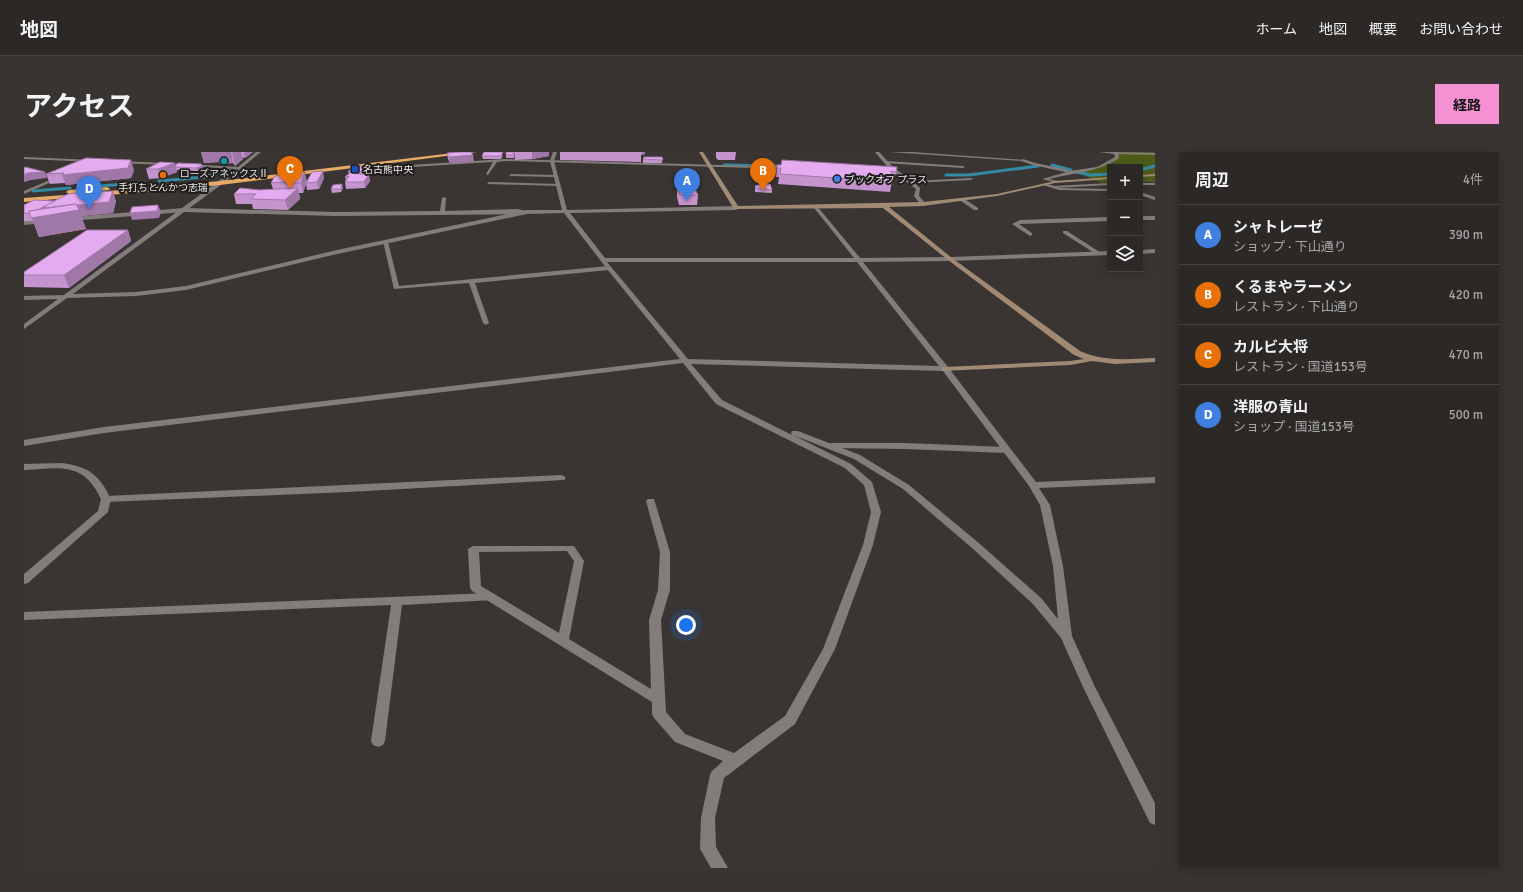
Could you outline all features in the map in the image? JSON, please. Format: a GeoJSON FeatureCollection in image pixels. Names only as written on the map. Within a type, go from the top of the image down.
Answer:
{"type":"FeatureCollection","features":[{"type":"Feature","properties":{"kind":"highway"},"geometry":{"type":"LineString","coordinates":[[24,196],[226,178],[445,152]]}},
{"type":"Feature","properties":{"kind":"highway"},"geometry":{"type":"LineString","coordinates":[[24,200],[220,183],[474,152]]}},
{"type":"Feature","properties":{"kind":"street"},"geometry":{"type":"LineString","coordinates":[[24,327],[184,210],[259,152]]}},
{"type":"Feature","properties":{"kind":"street"},"geometry":{"type":"LineString","coordinates":[[555,152],[552,161],[565,210],[609,268],[719,402],[758,420],[848,466],[869,484],[874,502],[876,512],[868,545],[829,649],[790,720],[735,760],[718,775],[708,818],[708,849],[720,868]]}},
{"type":"Feature","properties":{"kind":"street"},"geometry":{"type":"LineString","coordinates":[[701,152],[736,208]]}},
{"type":"Feature","properties":{"kind":"street"},"geometry":{"type":"LineString","coordinates":[[877,152],[900,175],[911,182],[918,189],[916,196],[923,204]]}},
{"type":"Feature","properties":{"kind":"street"},"geometry":{"type":"LineString","coordinates":[[891,152],[931,153],[1023,160],[1070,172]]}},
{"type":"Feature","properties":{"kind":"street"},"geometry":{"type":"LineString","coordinates":[[1101,152],[1155,154]]}},
{"type":"Feature","properties":{"kind":"street"},"geometry":{"type":"LineString","coordinates":[[1107,190],[1059,189],[1044,179],[1101,166],[1117,158],[1115,152]]}},
{"type":"Feature","properties":{"kind":"street"},"geometry":{"type":"LineString","coordinates":[[24,158],[100,161],[86,167]]}},
{"type":"Feature","properties":{"kind":"street"},"geometry":{"type":"LineString","coordinates":[[488,174],[496,160]]}},
{"type":"Feature","properties":{"kind":"street"},"geometry":{"type":"LineString","coordinates":[[383,164],[395,167],[496,160],[794,168]]}},
{"type":"Feature","properties":{"kind":"street"},"geometry":{"type":"LineString","coordinates":[[115,162],[177,165]]}},
{"type":"Feature","properties":{"kind":"street"},"geometry":{"type":"LineString","coordinates":[[886,162],[963,167]]}},
{"type":"Feature","properties":{"kind":"street"},"geometry":{"type":"LineString","coordinates":[[184,165],[238,168]]}},
{"type":"Feature","properties":{"kind":"street"},"geometry":{"type":"LineString","coordinates":[[1143,176],[1155,174]]}},
{"type":"Feature","properties":{"kind":"street"},"geometry":{"type":"LineString","coordinates":[[24,193],[66,175]]}},
{"type":"Feature","properties":{"kind":"street"},"geometry":{"type":"LineString","coordinates":[[511,175],[556,176]]}},
{"type":"Feature","properties":{"kind":"street"},"geometry":{"type":"LineString","coordinates":[[893,175],[900,175]]}},
{"type":"Feature","properties":{"kind":"street"},"geometry":{"type":"LineString","coordinates":[[1054,185],[1107,178]]}},
{"type":"Feature","properties":{"kind":"street"},"geometry":{"type":"LineString","coordinates":[[911,182],[971,179]]}},
{"type":"Feature","properties":{"kind":"street"},"geometry":{"type":"LineString","coordinates":[[489,183],[559,185]]}},
{"type":"Feature","properties":{"kind":"street"},"geometry":{"type":"LineString","coordinates":[[62,220],[184,210],[290,214],[884,206],[963,200],[997,195],[1045,184],[1107,184]]}},
{"type":"Feature","properties":{"kind":"street"},"geometry":{"type":"LineString","coordinates":[[1143,184],[1155,184]]}},
{"type":"Feature","properties":{"kind":"street"},"geometry":{"type":"LineString","coordinates":[[1143,194],[1155,199]]}},
{"type":"Feature","properties":{"kind":"street"},"geometry":{"type":"LineString","coordinates":[[442,212],[444,198]]}},
{"type":"Feature","properties":{"kind":"street"},"geometry":{"type":"LineString","coordinates":[[963,200],[976,209]]}},
{"type":"Feature","properties":{"kind":"street"},"geometry":{"type":"LineString","coordinates":[[884,206],[950,259],[1077,353],[1089,360]]}},
{"type":"Feature","properties":{"kind":"street"},"geometry":{"type":"LineString","coordinates":[[817,208],[945,369],[1033,485],[1045,505],[1058,566],[1066,636]]}},
{"type":"Feature","properties":{"kind":"street"},"geometry":{"type":"LineString","coordinates":[[24,298],[136,294],[186,288],[385,242],[527,212]]}},
{"type":"Feature","properties":{"kind":"street"},"geometry":{"type":"LineString","coordinates":[[1143,218],[1155,218]]}},
{"type":"Feature","properties":{"kind":"street"},"geometry":{"type":"LineString","coordinates":[[1030,234],[1015,224],[1020,222],[1107,219]]}},
{"type":"Feature","properties":{"kind":"street"},"geometry":{"type":"LineString","coordinates":[[24,223],[55,220]]}},
{"type":"Feature","properties":{"kind":"street"},"geometry":{"type":"LineString","coordinates":[[1065,232],[1098,253]]}},
{"type":"Feature","properties":{"kind":"street"},"geometry":{"type":"LineString","coordinates":[[385,242],[396,288],[609,268]]}},
{"type":"Feature","properties":{"kind":"street"},"geometry":{"type":"LineString","coordinates":[[1143,252],[1155,252]]}},
{"type":"Feature","properties":{"kind":"street"},"geometry":{"type":"LineString","coordinates":[[603,260],[950,259],[1107,253]]}},
{"type":"Feature","properties":{"kind":"street"},"geometry":{"type":"LineString","coordinates":[[471,281],[486,323]]}},
{"type":"Feature","properties":{"kind":"street"},"geometry":{"type":"LineString","coordinates":[[24,443],[104,430],[403,396],[684,361],[945,369],[1070,363],[1089,360],[1104,362],[1155,360]]}},
{"type":"Feature","properties":{"kind":"street"},"geometry":{"type":"LineString","coordinates":[[758,420],[832,446],[857,457],[906,487],[976,546],[1036,601],[1066,636],[1089,687],[1155,818]]}},
{"type":"Feature","properties":{"kind":"street"},"geometry":{"type":"LineString","coordinates":[[832,446],[905,446],[1006,450]]}},
{"type":"Feature","properties":{"kind":"street"},"geometry":{"type":"LineString","coordinates":[[24,467],[62,466],[80,470],[95,479],[106,499],[103,512],[24,580]]}},
{"type":"Feature","properties":{"kind":"street"},"geometry":{"type":"LineString","coordinates":[[106,499],[561,478]]}},
{"type":"Feature","properties":{"kind":"street"},"geometry":{"type":"LineString","coordinates":[[1033,485],[1155,480]]}},
{"type":"Feature","properties":{"kind":"street"},"geometry":{"type":"LineString","coordinates":[[651,501],[665,552],[664,590],[655,620],[659,714],[680,738],[735,760]]}},
{"type":"Feature","properties":{"kind":"street"},"geometry":{"type":"LineString","coordinates":[[563,641],[579,561],[570,548],[473,550],[476,588],[658,699]]}},
{"type":"Feature","properties":{"kind":"street"},"geometry":{"type":"LineString","coordinates":[[24,616],[490,596]]}},
{"type":"Feature","properties":{"kind":"street"},"geometry":{"type":"LineString","coordinates":[[378,742],[397,600]]}},
{"type":"Feature","properties":{"kind":"green space"},"geometry":{"type":"Polygon","coordinates":[[[1115,152],[1155,152],[1155,182],[1143,182],[1143,164],[1107,164],[1107,182],[1101,183],[1075,171],[1098,168],[1117,158],[1115,152]]]}},
{"type":"Feature","properties":{"kind":"building"},"geometry":{"type":"Polygon","coordinates":[[[471,152],[473,155],[449,157],[447,153],[471,152]]]}},
{"type":"Feature","properties":{"kind":"building"},"geometry":{"type":"Polygon","coordinates":[[[484,152],[503,152],[501,156],[482,156],[484,152]]]}},
{"type":"Feature","properties":{"kind":"building"},"geometry":{"type":"Polygon","coordinates":[[[506,152],[514,152],[513,155],[506,155],[506,152]]]}},
{"type":"Feature","properties":{"kind":"building"},"geometry":{"type":"Polygon","coordinates":[[[644,157],[662,157],[663,160],[643,159],[644,157]]]}},
{"type":"Feature","properties":{"kind":"building"},"geometry":{"type":"Polygon","coordinates":[[[86,158],[131,160],[128,168],[62,175],[64,173],[46,174],[86,158]]]}},
{"type":"Feature","properties":{"kind":"building"},"geometry":{"type":"Polygon","coordinates":[[[782,160],[897,167],[896,172],[891,171],[893,182],[780,174],[781,168],[777,168],[777,165],[781,165],[782,160]]]}},
{"type":"Feature","properties":{"kind":"building"},"geometry":{"type":"Polygon","coordinates":[[[160,162],[175,163],[158,169],[146,169],[160,162]]]}},
{"type":"Feature","properties":{"kind":"building"},"geometry":{"type":"Polygon","coordinates":[[[178,163],[201,164],[202,166],[196,168],[176,167],[175,165],[178,163]]]}},
{"type":"Feature","properties":{"kind":"building"},"geometry":{"type":"Polygon","coordinates":[[[353,166],[370,166],[367,172],[357,173],[369,174],[364,182],[345,182],[349,176],[345,177],[351,172],[348,172],[353,166]]]}},
{"type":"Feature","properties":{"kind":"building"},"geometry":{"type":"Polygon","coordinates":[[[25,167],[45,172],[28,173],[24,175],[25,167]]]}},
{"type":"Feature","properties":{"kind":"building"},"geometry":{"type":"Polygon","coordinates":[[[323,171],[317,182],[306,183],[312,172],[323,171]]]}},
{"type":"Feature","properties":{"kind":"building"},"geometry":{"type":"Polygon","coordinates":[[[305,172],[301,183],[271,183],[275,176],[305,172]]]}},
{"type":"Feature","properties":{"kind":"building"},"geometry":{"type":"Polygon","coordinates":[[[342,184],[341,189],[331,189],[333,185],[342,184]]]}},
{"type":"Feature","properties":{"kind":"building"},"geometry":{"type":"Polygon","coordinates":[[[770,184],[772,190],[756,188],[755,186],[758,185],[770,184]]]}},
{"type":"Feature","properties":{"kind":"building"},"geometry":{"type":"Polygon","coordinates":[[[677,187],[694,187],[698,195],[680,195],[677,187]]]}},
{"type":"Feature","properties":{"kind":"building"},"geometry":{"type":"Polygon","coordinates":[[[240,188],[259,190],[298,188],[285,200],[251,199],[256,194],[234,194],[240,188]]]}},
{"type":"Feature","properties":{"kind":"building"},"geometry":{"type":"Polygon","coordinates":[[[99,190],[98,192],[113,191],[109,202],[45,208],[46,205],[68,194],[99,190]]]}},
{"type":"Feature","properties":{"kind":"building"},"geometry":{"type":"Polygon","coordinates":[[[34,200],[55,201],[37,210],[29,211],[30,213],[24,213],[24,205],[34,200]]]}},
{"type":"Feature","properties":{"kind":"building"},"geometry":{"type":"Polygon","coordinates":[[[76,204],[79,210],[31,218],[29,211],[76,204]]]}},
{"type":"Feature","properties":{"kind":"building"},"geometry":{"type":"Polygon","coordinates":[[[158,205],[157,211],[130,213],[132,207],[158,205]]]}},
{"type":"Feature","properties":{"kind":"building"},"geometry":{"type":"Polygon","coordinates":[[[87,230],[128,230],[64,275],[24,275],[24,272],[87,230]]]}},
{"type":"Feature","properties":{"kind":"waterway"},"geometry":{"type":"LineString","coordinates":[[724,165],[784,166]]}},
{"type":"Feature","properties":{"kind":"waterway"},"geometry":{"type":"LineString","coordinates":[[1052,165],[1071,170]]}},
{"type":"Feature","properties":{"kind":"waterway"},"geometry":{"type":"LineString","coordinates":[[946,175],[969,175],[1038,166]]}},
{"type":"Feature","properties":{"kind":"waterway"},"geometry":{"type":"LineString","coordinates":[[1143,169],[1155,166]]}},
{"type":"Feature","properties":{"kind":"waterway"},"geometry":{"type":"LineString","coordinates":[[159,181],[205,177],[229,170]]}},
{"type":"Feature","properties":{"kind":"waterway"},"geometry":{"type":"LineString","coordinates":[[1077,172],[1090,175],[1107,174]]}},
{"type":"Feature","properties":{"kind":"waterway"},"geometry":{"type":"LineString","coordinates":[[85,187],[126,184]]}},
{"type":"Feature","properties":{"kind":"waterway"},"geometry":{"type":"LineString","coordinates":[[33,191],[70,188]]}},
{"type":"Feature","properties":{"kind":"place","name":"ローズアネックスⅡ"},"geometry":{"type":"Point","coordinates":[224,161]}},
{"type":"Feature","properties":{"kind":"place","name":"名古熊中央"},"geometry":{"type":"Point","coordinates":[355,169]}},
{"type":"Feature","properties":{"kind":"place","name":"手打ちとんかつ志瑞"},"geometry":{"type":"Point","coordinates":[163,175]}},
{"type":"Feature","properties":{"kind":"place","name":"ブックオフ プラス"},"geometry":{"type":"Point","coordinates":[837,179]}},
{"type":"Feature","properties":{"kind":"place","name":"カルビ大将"},"geometry":{"type":"Point","coordinates":[290,189]}},
{"type":"Feature","properties":{"kind":"place","name":"くるまやラーメン"},"geometry":{"type":"Point","coordinates":[763,191]}},
{"type":"Feature","properties":{"kind":"place","name":"シャトレーゼ"},"geometry":{"type":"Point","coordinates":[687,201]}},
{"type":"Feature","properties":{"kind":"place","name":"洋服の青山"},"geometry":{"type":"Point","coordinates":[89,209]}}]}
